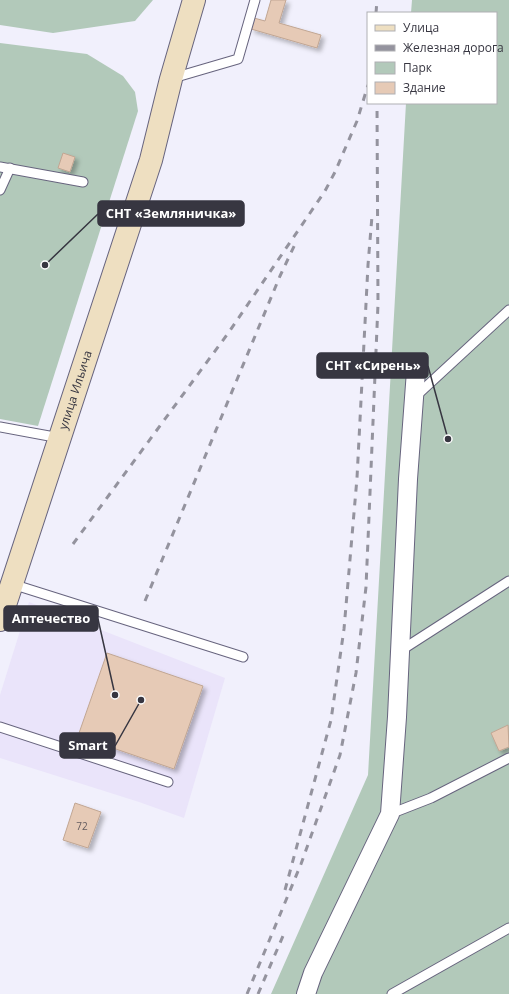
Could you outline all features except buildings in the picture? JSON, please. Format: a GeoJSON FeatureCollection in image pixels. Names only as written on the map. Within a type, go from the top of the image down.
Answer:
{"type":"FeatureCollection","features":[{"type":"Feature","properties":{"kind":"main road","name":"улица Ильича"},"geometry":{"type":"LineString","coordinates":[[0,620],[6,594],[60,438],[151,160],[171,79],[194,0]]}},
{"type":"Feature","properties":{"kind":"street"},"geometry":{"type":"LineString","coordinates":[[306,994],[314,973],[390,814],[395,749],[408,479],[416,372]]}},
{"type":"Feature","properties":{"kind":"lane"},"geometry":{"type":"LineString","coordinates":[[171,79],[238,59],[255,0]]}},
{"type":"Feature","properties":{"kind":"lane"},"geometry":{"type":"LineString","coordinates":[[0,167],[84,182]]}},
{"type":"Feature","properties":{"kind":"lane"},"geometry":{"type":"LineString","coordinates":[[0,190],[10,168]]}},
{"type":"Feature","properties":{"kind":"lane"},"geometry":{"type":"LineString","coordinates":[[414,397],[509,310]]}},
{"type":"Feature","properties":{"kind":"lane"},"geometry":{"type":"LineString","coordinates":[[0,427],[60,438]]}},
{"type":"Feature","properties":{"kind":"lane"},"geometry":{"type":"LineString","coordinates":[[400,651],[509,581]]}},
{"type":"Feature","properties":{"kind":"lane"},"geometry":{"type":"LineString","coordinates":[[6,594],[243,657]]}},
{"type":"Feature","properties":{"kind":"lane"},"geometry":{"type":"LineString","coordinates":[[0,727],[168,782]]}},
{"type":"Feature","properties":{"kind":"lane"},"geometry":{"type":"LineString","coordinates":[[390,814],[431,798],[509,758]]}},
{"type":"Feature","properties":{"kind":"lane"},"geometry":{"type":"LineString","coordinates":[[392,994],[509,928]]}},
{"type":"Feature","properties":{"kind":"shaded area"},"geometry":{"type":"Polygon","coordinates":[[[29,602],[225,678],[184,818],[139,802],[0,758],[0,695],[29,602]]]}},
{"type":"Feature","properties":{"kind":"green space"},"geometry":{"type":"Polygon","coordinates":[[[0,0],[153,0],[135,21],[53,33],[0,25],[0,0]]]}},
{"type":"Feature","properties":{"kind":"green space"},"geometry":{"type":"Polygon","coordinates":[[[412,0],[509,0],[509,994],[271,994],[368,775],[406,104],[497,104],[497,12],[411,12],[412,0]]]}},
{"type":"Feature","properties":{"kind":"green space"},"geometry":{"type":"Polygon","coordinates":[[[0,43],[87,54],[123,76],[135,92],[138,111],[38,426],[0,419],[0,43]]]}},
{"type":"Feature","properties":{"kind":"railway"},"geometry":{"type":"LineString","coordinates":[[376,12],[377,0]]}},
{"type":"Feature","properties":{"kind":"railway"},"geometry":{"type":"LineString","coordinates":[[73,544],[229,332],[325,191],[357,121],[367,88]]}},
{"type":"Feature","properties":{"kind":"railway"},"geometry":{"type":"LineString","coordinates":[[247,994],[301,864],[340,755],[356,673],[366,587],[378,304],[377,104]]}},
{"type":"Feature","properties":{"kind":"railway"},"geometry":{"type":"LineString","coordinates":[[285,890],[331,720],[344,629],[357,478],[372,216]]}},
{"type":"Feature","properties":{"kind":"railway"},"geometry":{"type":"LineString","coordinates":[[145,601],[280,276],[297,240]]}},
{"type":"Feature","properties":{"kind":"railway"},"geometry":{"type":"LineString","coordinates":[[258,994],[283,936]]}},
{"type":"Feature","properties":{"kind":"place","name":"СНТ «Земляничка»"},"geometry":{"type":"Point","coordinates":[45,265]}},
{"type":"Feature","properties":{"kind":"place","name":"СНТ «Сирень»"},"geometry":{"type":"Point","coordinates":[448,439]}},
{"type":"Feature","properties":{"kind":"place","name":"Аптечество"},"geometry":{"type":"Point","coordinates":[115,695]}},
{"type":"Feature","properties":{"kind":"place","name":"Smart"},"geometry":{"type":"Point","coordinates":[141,700]}}]}
